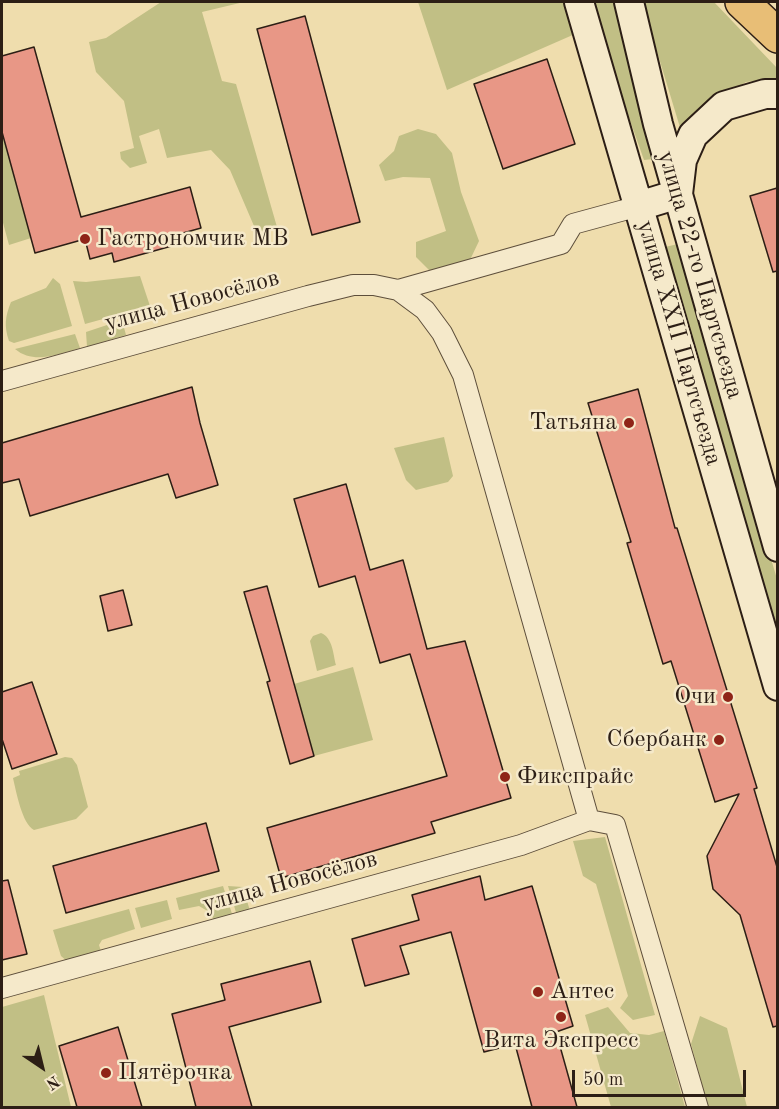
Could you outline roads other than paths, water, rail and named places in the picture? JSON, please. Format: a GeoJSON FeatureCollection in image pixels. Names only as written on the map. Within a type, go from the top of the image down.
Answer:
{"type":"FeatureCollection","features":[{"type":"Feature","properties":{"kind":"highway"},"geometry":{"type":"LineString","coordinates":[[742,2],[777,36]]}},
{"type":"Feature","properties":{"kind":"highway"},"geometry":{"type":"LineString","coordinates":[[768,2],[777,11]]}},
{"type":"Feature","properties":{"kind":"main road","name":"улица XXII Партсъезда"},"geometry":{"type":"LineString","coordinates":[[579,2],[777,686]]}},
{"type":"Feature","properties":{"kind":"main road","name":"улица 22-го Партсъезда"},"geometry":{"type":"LineString","coordinates":[[629,2],[657,124],[777,548]]}},
{"type":"Feature","properties":{"kind":"main road"},"geometry":{"type":"LineString","coordinates":[[639,206],[678,194],[682,160],[693,135],[724,106],[765,94],[777,94]]}},
{"type":"Feature","properties":{"kind":"street"},"geometry":{"type":"LineString","coordinates":[[398,290],[561,244],[573,224],[639,206]]}},
{"type":"Feature","properties":{"kind":"street","name":"улица Новосёлов"},"geometry":{"type":"LineString","coordinates":[[2,381],[353,285],[374,285],[398,290]]}},
{"type":"Feature","properties":{"kind":"street"},"geometry":{"type":"LineString","coordinates":[[398,290],[424,310],[442,333],[463,375],[589,820],[615,825],[698,1107]]}},
{"type":"Feature","properties":{"kind":"street","name":"улица Новосёлов"},"geometry":{"type":"LineString","coordinates":[[2,988],[521,845],[589,820]]}},
{"type":"Feature","properties":{"kind":"place","name":"Гастрономчик МВ"},"geometry":{"type":"Point","coordinates":[85,239]}},
{"type":"Feature","properties":{"kind":"place","name":"Татьяна"},"geometry":{"type":"Point","coordinates":[629,423]}},
{"type":"Feature","properties":{"kind":"place","name":"Очи"},"geometry":{"type":"Point","coordinates":[728,697]}},
{"type":"Feature","properties":{"kind":"place","name":"Сбербанк"},"geometry":{"type":"Point","coordinates":[719,740]}},
{"type":"Feature","properties":{"kind":"place","name":"Фикспрайс"},"geometry":{"type":"Point","coordinates":[505,777]}},
{"type":"Feature","properties":{"kind":"place","name":"Антес"},"geometry":{"type":"Point","coordinates":[538,992]}},
{"type":"Feature","properties":{"kind":"place","name":"Вита Экспресс"},"geometry":{"type":"Point","coordinates":[561,1017]}},
{"type":"Feature","properties":{"kind":"place","name":"Пятёрочка"},"geometry":{"type":"Point","coordinates":[106,1073]}}]}
